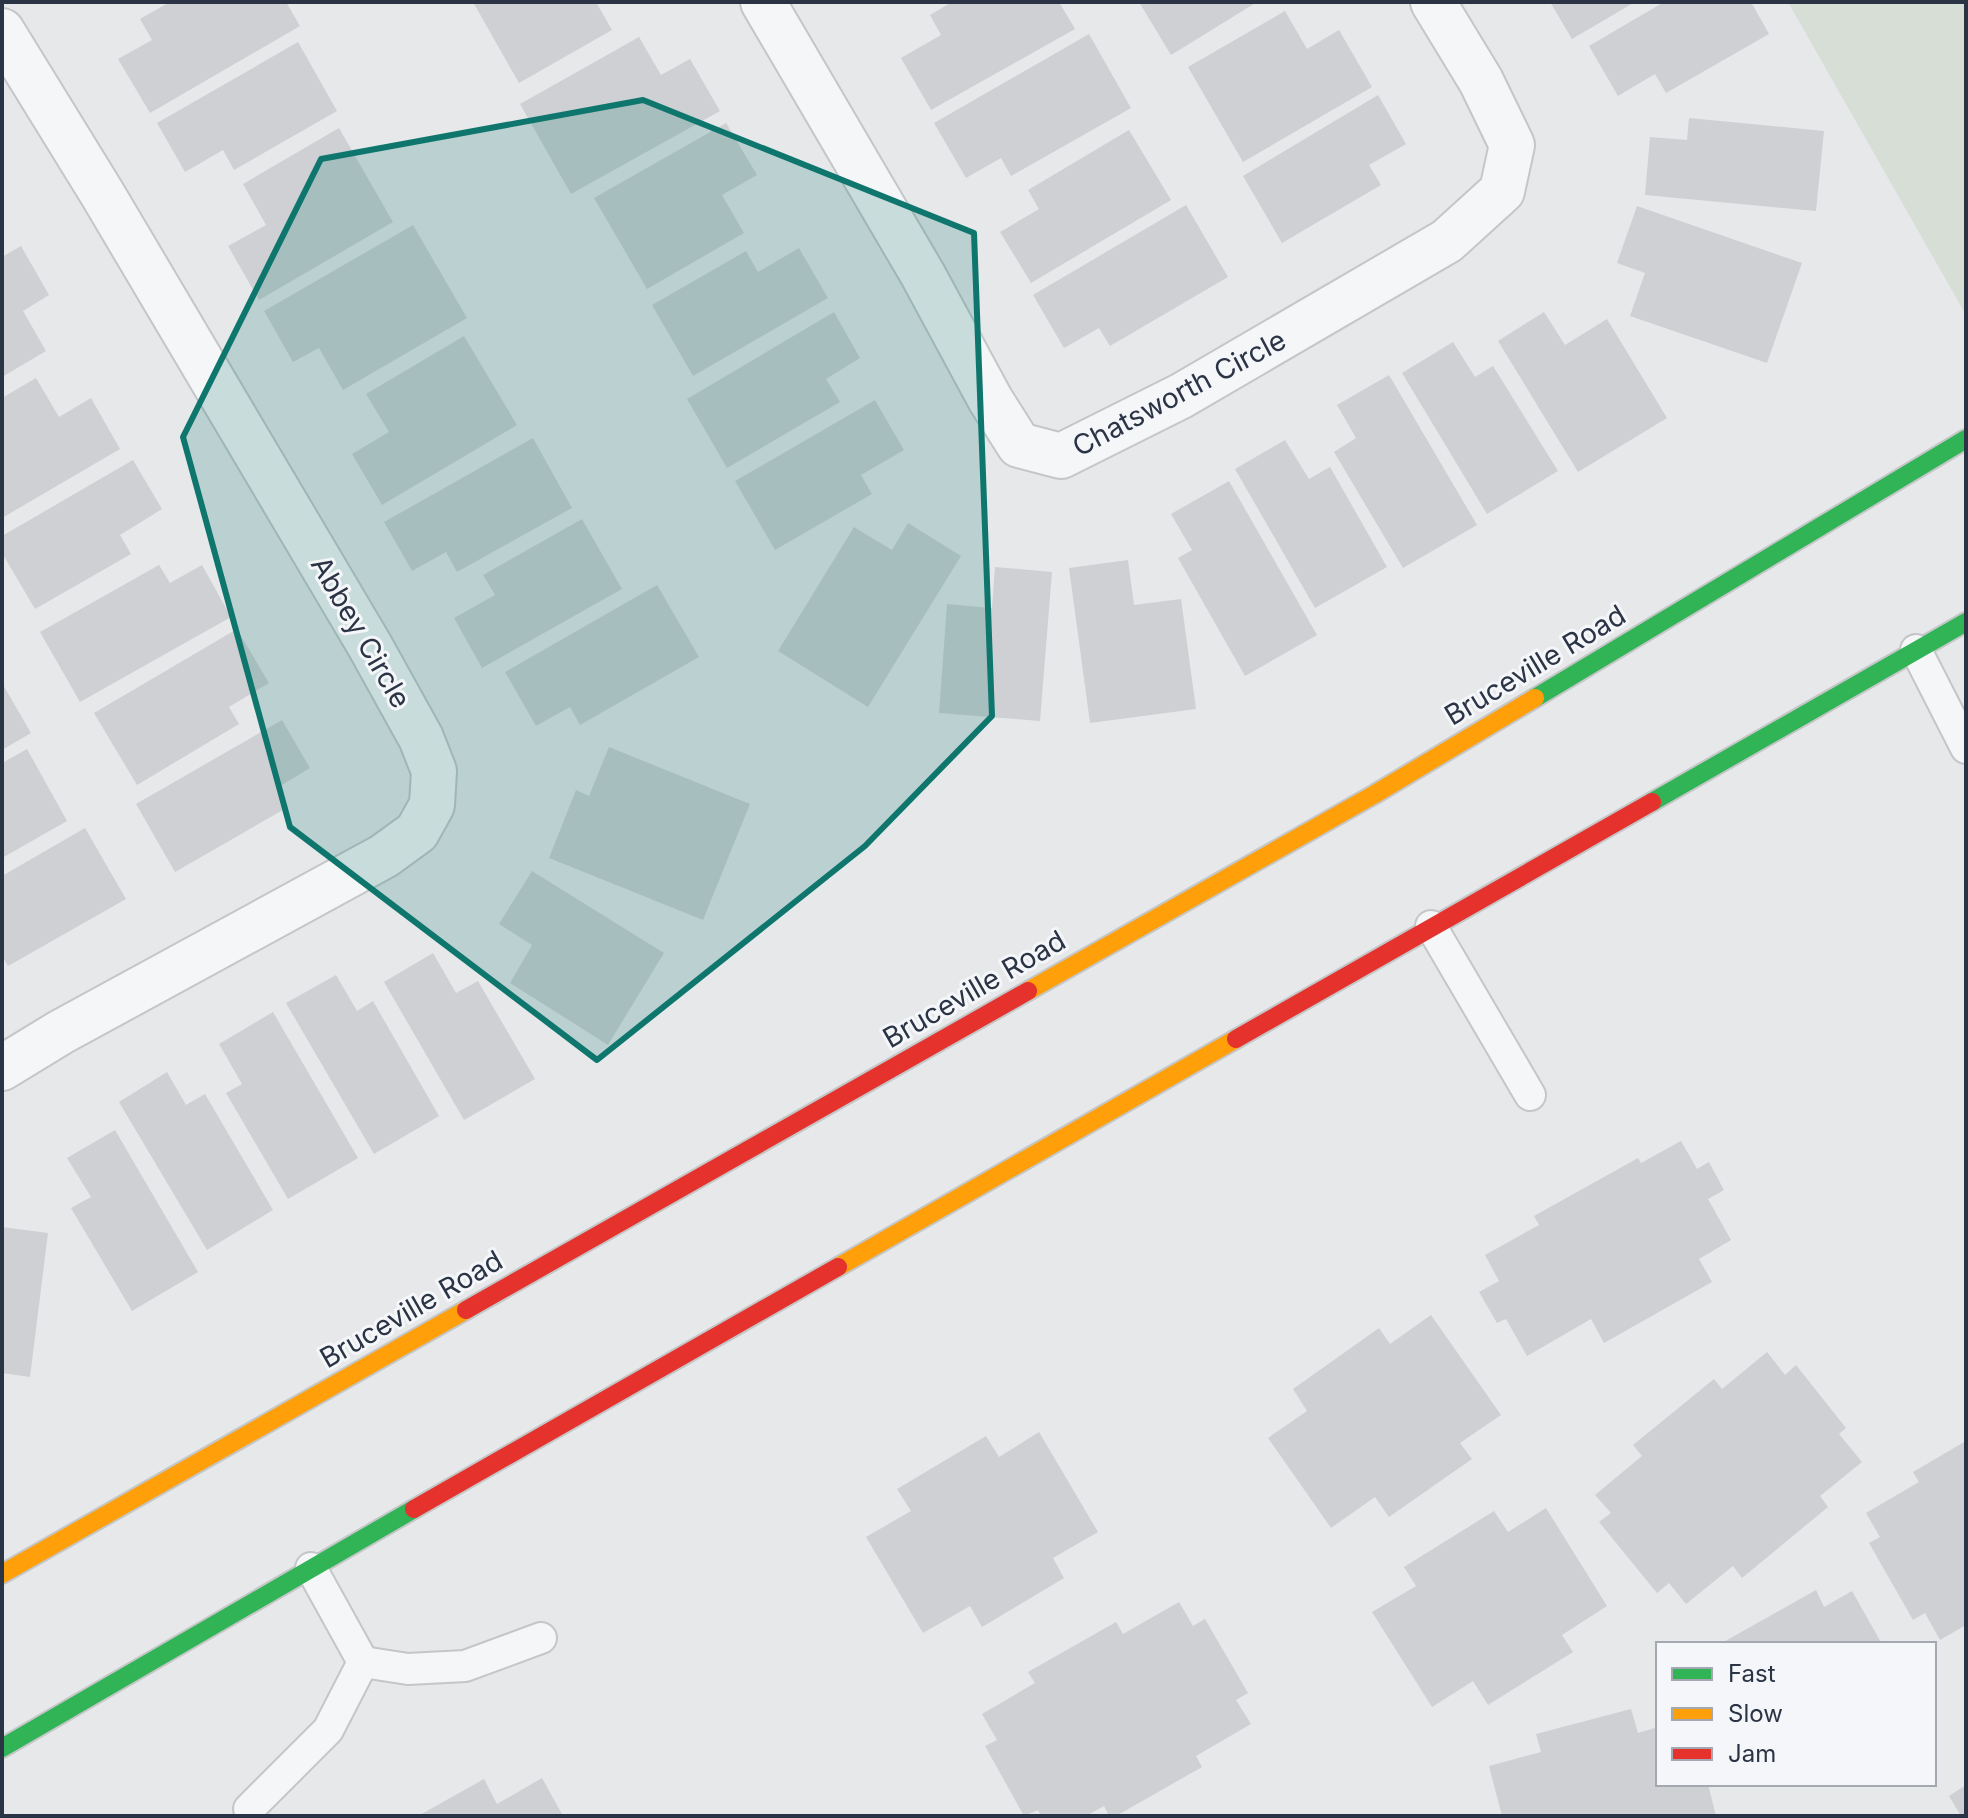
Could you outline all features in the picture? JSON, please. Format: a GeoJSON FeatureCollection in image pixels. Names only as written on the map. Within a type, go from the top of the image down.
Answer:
{"type":"FeatureCollection","features":[{"type":"Feature","properties":{"kind":"main road","name":"Bruceville Road"},"geometry":{"type":"LineString","coordinates":[[2,1574],[1375,794],[1966,439]]}},
{"type":"Feature","properties":{"kind":"main road"},"geometry":{"type":"LineString","coordinates":[[2,1748],[311,1568],[1966,622]]}},
{"type":"Feature","properties":{"kind":"street","name":"Chatsworth Circle"},"geometry":{"type":"LineString","coordinates":[[763,2],[1019,445],[1061,456],[1181,396],[1447,241],[1502,191],[1512,145],[1481,81],[1433,2]]}},
{"type":"Feature","properties":{"kind":"street","name":"Abbey Circle"},"geometry":{"type":"LineString","coordinates":[[2,31],[103,195],[370,646],[421,738],[434,771],[432,805],[417,832],[384,856],[61,1032],[2,1068]]}},
{"type":"Feature","properties":{"kind":"lane"},"geometry":{"type":"LineString","coordinates":[[1916,650],[1966,748]]}},
{"type":"Feature","properties":{"kind":"lane"},"geometry":{"type":"LineString","coordinates":[[1431,926],[1530,1095]]}},
{"type":"Feature","properties":{"kind":"lane"},"geometry":{"type":"LineString","coordinates":[[311,1568],[363,1662]]}},
{"type":"Feature","properties":{"kind":"lane"},"geometry":{"type":"LineString","coordinates":[[363,1662],[408,1669],[465,1666],[541,1638]]}},
{"type":"Feature","properties":{"kind":"lane"},"geometry":{"type":"LineString","coordinates":[[249,1809],[328,1730],[363,1662]]}},
{"type":"Feature","properties":{"kind":"highlighted area"},"geometry":{"type":"Polygon","coordinates":[[[643,100],[974,233],[992,716],[865,846],[597,1060],[290,827],[183,437],[321,159],[643,100]]]}},
{"type":"Feature","properties":{"kind":"shaded area"},"geometry":{"type":"Polygon","coordinates":[[[1788,2],[1966,2],[1966,315],[1788,2]]]}},
{"type":"Feature","properties":{"kind":"building"},"geometry":{"type":"Polygon","coordinates":[[[170,2],[286,2],[300,26],[150,113],[118,59],[152,40],[140,19],[170,2]]]}},
{"type":"Feature","properties":{"kind":"building"},"geometry":{"type":"Polygon","coordinates":[[[473,2],[596,2],[612,30],[519,83],[473,2]]]}},
{"type":"Feature","properties":{"kind":"building"},"geometry":{"type":"Polygon","coordinates":[[[952,2],[1059,2],[1075,29],[931,110],[901,58],[941,35],[930,15],[952,2]]]}},
{"type":"Feature","properties":{"kind":"building"},"geometry":{"type":"Polygon","coordinates":[[[1139,2],[1257,2],[1171,55],[1139,2]]]}},
{"type":"Feature","properties":{"kind":"building"},"geometry":{"type":"Polygon","coordinates":[[[1550,2],[1635,2],[1572,39],[1550,2]]]}},
{"type":"Feature","properties":{"kind":"building"},"geometry":{"type":"Polygon","coordinates":[[[1664,2],[1751,2],[1769,34],[1666,93],[1655,74],[1618,96],[1589,46],[1664,2]]]}},
{"type":"Feature","properties":{"kind":"building"},"geometry":{"type":"Polygon","coordinates":[[[1285,11],[1307,49],[1339,30],[1372,87],[1243,162],[1188,67],[1285,11]]]}},
{"type":"Feature","properties":{"kind":"building"},"geometry":{"type":"Polygon","coordinates":[[[1089,34],[1131,108],[1011,176],[1001,158],[966,178],[934,123],[1089,34]]]}},
{"type":"Feature","properties":{"kind":"building"},"geometry":{"type":"Polygon","coordinates":[[[639,37],[661,75],[690,59],[720,111],[571,194],[520,104],[639,37]]]}},
{"type":"Feature","properties":{"kind":"building"},"geometry":{"type":"Polygon","coordinates":[[[298,42],[337,111],[234,170],[223,150],[185,172],[157,123],[298,42]]]}},
{"type":"Feature","properties":{"kind":"building"},"geometry":{"type":"Polygon","coordinates":[[[1378,95],[1406,144],[1369,165],[1381,185],[1282,243],[1243,176],[1378,95]]]}},
{"type":"Feature","properties":{"kind":"building"},"geometry":{"type":"Polygon","coordinates":[[[1689,118],[1824,131],[1816,211],[1645,195],[1650,137],[1687,140],[1689,118]]]}},
{"type":"Feature","properties":{"kind":"building"},"geometry":{"type":"Polygon","coordinates":[[[726,123],[757,175],[722,195],[744,233],[647,289],[594,198],[726,123]]]}},
{"type":"Feature","properties":{"kind":"building"},"geometry":{"type":"Polygon","coordinates":[[[339,128],[393,222],[259,300],[228,246],[266,225],[243,184],[339,128]]]}},
{"type":"Feature","properties":{"kind":"building"},"geometry":{"type":"Polygon","coordinates":[[[1129,130],[1171,200],[1031,283],[1000,232],[1039,209],[1028,190],[1129,130]]]}},
{"type":"Feature","properties":{"kind":"building"},"geometry":{"type":"Polygon","coordinates":[[[1186,205],[1228,277],[1110,346],[1099,328],[1064,348],[1033,295],[1186,205]]]}},
{"type":"Feature","properties":{"kind":"building"},"geometry":{"type":"Polygon","coordinates":[[[1637,206],[1802,263],[1767,363],[1630,316],[1645,273],[1617,263],[1637,206]]]}},
{"type":"Feature","properties":{"kind":"building"},"geometry":{"type":"Polygon","coordinates":[[[413,225],[467,318],[343,390],[319,348],[293,362],[264,311],[413,225]]]}},
{"type":"Feature","properties":{"kind":"building"},"geometry":{"type":"Polygon","coordinates":[[[21,246],[49,295],[23,311],[46,351],[2,377],[2,257],[21,246]]]}},
{"type":"Feature","properties":{"kind":"building"},"geometry":{"type":"Polygon","coordinates":[[[799,248],[828,298],[693,376],[652,305],[746,251],[758,272],[799,248]]]}},
{"type":"Feature","properties":{"kind":"building"},"geometry":{"type":"Polygon","coordinates":[[[834,312],[860,358],[826,379],[840,402],[727,468],[687,399],[834,312]]]}},
{"type":"Feature","properties":{"kind":"building"},"geometry":{"type":"Polygon","coordinates":[[[1544,312],[1565,345],[1607,319],[1667,418],[1578,472],[1498,341],[1544,312]]]}},
{"type":"Feature","properties":{"kind":"building"},"geometry":{"type":"Polygon","coordinates":[[[464,336],[517,425],[382,505],[352,454],[389,432],[366,394],[464,336]]]}},
{"type":"Feature","properties":{"kind":"building"},"geometry":{"type":"Polygon","coordinates":[[[1453,342],[1475,377],[1493,366],[1558,471],[1487,514],[1402,373],[1453,342]]]}},
{"type":"Feature","properties":{"kind":"building"},"geometry":{"type":"Polygon","coordinates":[[[1389,375],[1477,525],[1403,568],[1334,452],[1356,438],[1337,405],[1389,375]]]}},
{"type":"Feature","properties":{"kind":"building"},"geometry":{"type":"Polygon","coordinates":[[[36,378],[59,417],[91,398],[120,449],[2,518],[2,398],[36,378]]]}},
{"type":"Feature","properties":{"kind":"building"},"geometry":{"type":"Polygon","coordinates":[[[875,400],[904,450],[861,475],[872,494],[775,550],[735,481],[875,400]]]}},
{"type":"Feature","properties":{"kind":"building"},"geometry":{"type":"Polygon","coordinates":[[[533,438],[572,508],[457,572],[446,552],[412,571],[384,522],[533,438]]]}},
{"type":"Feature","properties":{"kind":"building"},"geometry":{"type":"Polygon","coordinates":[[[1285,440],[1309,479],[1330,467],[1387,567],[1315,608],[1235,469],[1285,440]]]}},
{"type":"Feature","properties":{"kind":"building"},"geometry":{"type":"Polygon","coordinates":[[[133,460],[162,509],[120,535],[131,554],[35,609],[2,553],[2,536],[133,460]]]}},
{"type":"Feature","properties":{"kind":"building"},"geometry":{"type":"Polygon","coordinates":[[[1229,481],[1317,635],[1245,676],[1178,558],[1192,550],[1171,514],[1229,481]]]}},
{"type":"Feature","properties":{"kind":"building"},"geometry":{"type":"Polygon","coordinates":[[[582,519],[622,589],[482,668],[454,618],[495,595],[483,575],[582,519]]]}},
{"type":"Feature","properties":{"kind":"building"},"geometry":{"type":"Polygon","coordinates":[[[908,523],[961,556],[868,707],[778,651],[854,527],[892,550],[908,523]]]}},
{"type":"Feature","properties":{"kind":"building"},"geometry":{"type":"Polygon","coordinates":[[[1128,560],[1134,605],[1181,599],[1196,709],[1090,723],[1069,568],[1128,560]]]}},
{"type":"Feature","properties":{"kind":"building"},"geometry":{"type":"Polygon","coordinates":[[[159,565],[170,583],[202,565],[231,617],[80,702],[40,632],[159,565]]]}},
{"type":"Feature","properties":{"kind":"building"},"geometry":{"type":"Polygon","coordinates":[[[995,567],[1052,572],[1040,721],[939,713],[947,604],[992,608],[995,567]]]}},
{"type":"Feature","properties":{"kind":"building"},"geometry":{"type":"Polygon","coordinates":[[[657,585],[699,657],[580,725],[570,707],[536,726],[505,672],[657,585]]]}},
{"type":"Feature","properties":{"kind":"building"},"geometry":{"type":"Polygon","coordinates":[[[237,629],[269,683],[229,707],[239,724],[137,785],[94,713],[237,629]]]}},
{"type":"Feature","properties":{"kind":"building"},"geometry":{"type":"Polygon","coordinates":[[[2,683],[31,733],[2,750],[2,683]]]}},
{"type":"Feature","properties":{"kind":"building"},"geometry":{"type":"Polygon","coordinates":[[[282,720],[310,768],[277,788],[288,807],[175,872],[136,804],[282,720]]]}},
{"type":"Feature","properties":{"kind":"building"},"geometry":{"type":"Polygon","coordinates":[[[609,747],[750,804],[703,920],[549,858],[576,790],[589,796],[609,747]]]}},
{"type":"Feature","properties":{"kind":"building"},"geometry":{"type":"Polygon","coordinates":[[[27,749],[67,821],[2,858],[2,763],[27,749]]]}},
{"type":"Feature","properties":{"kind":"building"},"geometry":{"type":"Polygon","coordinates":[[[85,828],[126,899],[8,966],[2,956],[2,876],[85,828]]]}},
{"type":"Feature","properties":{"kind":"building"},"geometry":{"type":"Polygon","coordinates":[[[532,871],[664,953],[608,1045],[510,983],[532,945],[499,924],[532,871]]]}},
{"type":"Feature","properties":{"kind":"building"},"geometry":{"type":"Polygon","coordinates":[[[433,953],[456,993],[478,981],[535,1079],[464,1120],[384,982],[433,953]]]}},
{"type":"Feature","properties":{"kind":"building"},"geometry":{"type":"Polygon","coordinates":[[[336,975],[357,1011],[373,1001],[439,1116],[374,1154],[286,1003],[336,975]]]}},
{"type":"Feature","properties":{"kind":"building"},"geometry":{"type":"Polygon","coordinates":[[[273,1012],[358,1158],[288,1199],[226,1093],[242,1084],[219,1044],[273,1012]]]}},
{"type":"Feature","properties":{"kind":"building"},"geometry":{"type":"Polygon","coordinates":[[[167,1072],[186,1105],[205,1094],[273,1210],[207,1250],[119,1102],[167,1072]]]}},
{"type":"Feature","properties":{"kind":"building"},"geometry":{"type":"Polygon","coordinates":[[[115,1130],[198,1272],[132,1311],[71,1208],[91,1197],[67,1158],[115,1130]]]}},
{"type":"Feature","properties":{"kind":"building"},"geometry":{"type":"Polygon","coordinates":[[[1681,1141],[1697,1169],[1709,1162],[1724,1190],[1708,1199],[1731,1240],[1699,1259],[1712,1282],[1604,1343],[1591,1319],[1527,1356],[1506,1319],[1497,1323],[1479,1292],[1499,1281],[1485,1255],[1539,1225],[1534,1216],[1638,1158],[1641,1163],[1681,1141]]]}},
{"type":"Feature","properties":{"kind":"building"},"geometry":{"type":"Polygon","coordinates":[[[2,1227],[48,1233],[30,1377],[2,1373],[2,1227]]]}},
{"type":"Feature","properties":{"kind":"building"},"geometry":{"type":"Polygon","coordinates":[[[1431,1315],[1501,1415],[1460,1443],[1472,1459],[1389,1517],[1375,1497],[1331,1528],[1268,1438],[1307,1411],[1293,1389],[1379,1328],[1390,1344],[1431,1315]]]}},
{"type":"Feature","properties":{"kind":"building"},"geometry":{"type":"Polygon","coordinates":[[[1767,1352],[1785,1375],[1796,1365],[1846,1428],[1839,1434],[1862,1462],[1820,1496],[1828,1507],[1742,1578],[1733,1566],[1686,1604],[1669,1583],[1657,1593],[1599,1522],[1611,1513],[1595,1495],[1642,1456],[1633,1445],[1714,1379],[1722,1389],[1767,1352]]]}},
{"type":"Feature","properties":{"kind":"building"},"geometry":{"type":"Polygon","coordinates":[[[1039,1432],[1098,1532],[1053,1558],[1064,1578],[982,1627],[970,1606],[923,1633],[866,1537],[911,1511],[897,1489],[986,1436],[999,1457],[1039,1432]]]}},
{"type":"Feature","properties":{"kind":"building"},"geometry":{"type":"Polygon","coordinates":[[[1966,1441],[1966,1625],[1940,1640],[1925,1613],[1913,1620],[1869,1543],[1880,1537],[1866,1513],[1919,1482],[1913,1472],[1966,1441]]]}},
{"type":"Feature","properties":{"kind":"building"},"geometry":{"type":"Polygon","coordinates":[[[1546,1508],[1607,1606],[1562,1635],[1573,1652],[1488,1705],[1473,1681],[1432,1707],[1372,1612],[1416,1586],[1404,1567],[1494,1511],[1508,1532],[1546,1508]]]}},
{"type":"Feature","properties":{"kind":"building"},"geometry":{"type":"Polygon","coordinates":[[[1816,1590],[1824,1607],[1852,1591],[1881,1642],[1724,1642],[1816,1590]]]}},
{"type":"Feature","properties":{"kind":"building"},"geometry":{"type":"Polygon","coordinates":[[[1179,1602],[1193,1626],[1205,1619],[1248,1693],[1236,1700],[1251,1724],[1196,1756],[1202,1767],[1116,1816],[1109,1816],[1104,1806],[1086,1816],[1041,1816],[1038,1810],[1024,1816],[985,1746],[997,1740],[982,1714],[1035,1683],[1028,1672],[1116,1622],[1123,1634],[1179,1602]]]}},
{"type":"Feature","properties":{"kind":"building"},"geometry":{"type":"Polygon","coordinates":[[[1631,1709],[1638,1733],[1656,1728],[1656,1786],[1708,1786],[1716,1816],[1502,1816],[1489,1766],[1541,1752],[1536,1734],[1631,1709]]]}},
{"type":"Feature","properties":{"kind":"building"},"geometry":{"type":"Polygon","coordinates":[[[542,1778],[563,1816],[418,1816],[484,1779],[497,1804],[542,1778]]]}},
{"type":"Feature","properties":{"kind":"building"},"geometry":{"type":"Polygon","coordinates":[[[1966,1785],[1966,1816],[1961,1816],[1949,1796],[1966,1785]]]}},
{"type":"Feature","properties":{"kind":"traffic: fast"},"geometry":{"type":"LineString","coordinates":[[1535,698],[1966,439]]}},
{"type":"Feature","properties":{"kind":"traffic: fast"},"geometry":{"type":"LineString","coordinates":[[1652,802],[1966,622]]}},
{"type":"Feature","properties":{"kind":"traffic: fast"},"geometry":{"type":"LineString","coordinates":[[2,1748],[414,1509]]}},
{"type":"Feature","properties":{"kind":"traffic: slow"},"geometry":{"type":"LineString","coordinates":[[1028,991],[1375,794],[1535,698]]}},
{"type":"Feature","properties":{"kind":"traffic: slow"},"geometry":{"type":"LineString","coordinates":[[838,1267],[1236,1039]]}},
{"type":"Feature","properties":{"kind":"traffic: slow"},"geometry":{"type":"LineString","coordinates":[[2,1574],[466,1310]]}},
{"type":"Feature","properties":{"kind":"traffic: jam"},"geometry":{"type":"LineString","coordinates":[[1236,1039],[1652,802]]}},
{"type":"Feature","properties":{"kind":"traffic: jam"},"geometry":{"type":"LineString","coordinates":[[466,1310],[1028,991]]}},
{"type":"Feature","properties":{"kind":"traffic: jam"},"geometry":{"type":"LineString","coordinates":[[414,1509],[838,1267]]}}]}
